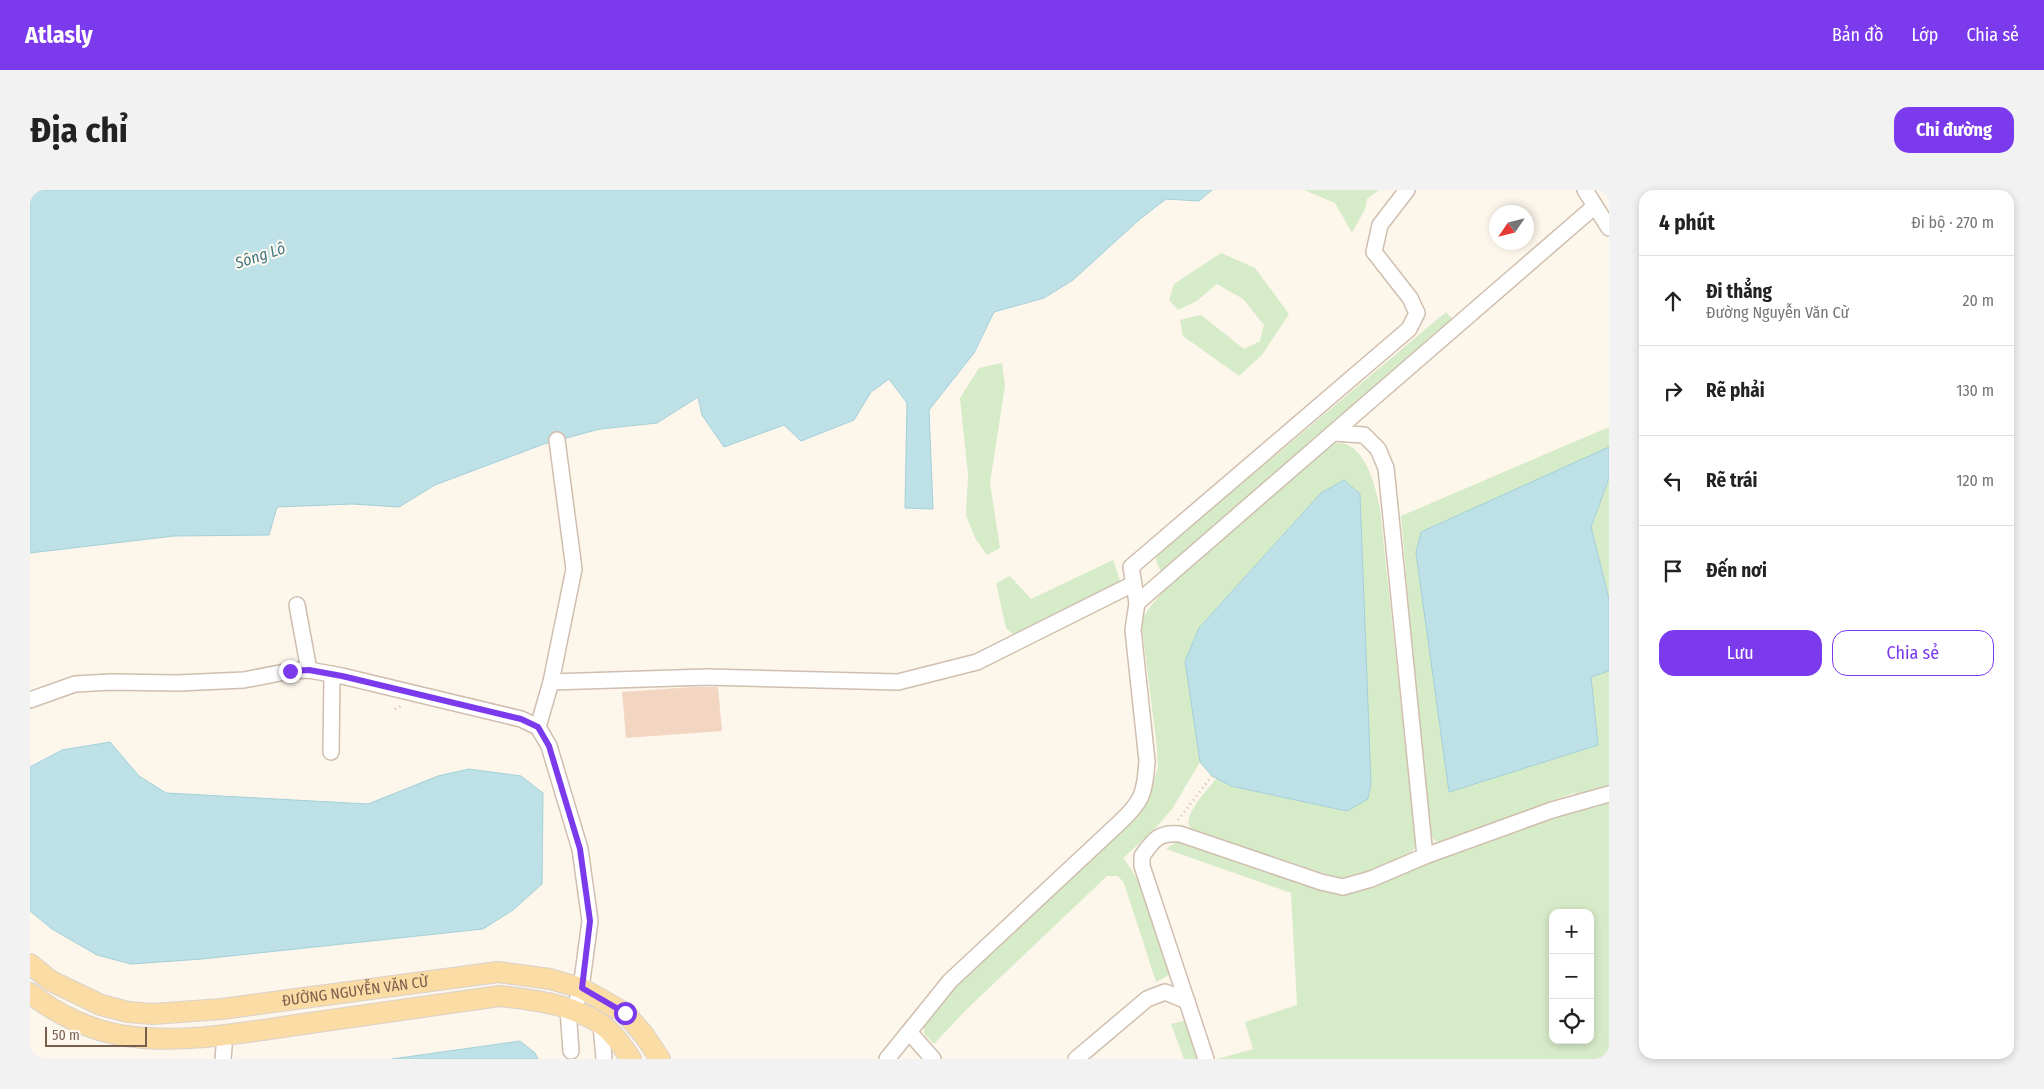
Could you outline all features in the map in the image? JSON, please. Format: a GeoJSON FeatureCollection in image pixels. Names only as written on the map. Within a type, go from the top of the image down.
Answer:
{"type":"FeatureCollection","features":[{"type":"Feature","properties":{"kind":"main road","name":"ĐƯỜNG NGUYỄN VĂN CỪ"},"geometry":{"type":"LineString","coordinates":[[30,964],[51,981],[101,1005],[128,1012],[153,1014],[222,1009],[498,972],[550,979],[582,988],[625,1013],[644,1035],[660,1059]]}},
{"type":"Feature","properties":{"kind":"main road","name":"ĐƯỜNG NGUYỄN VĂN CỪ"},"geometry":{"type":"LineString","coordinates":[[30,994],[64,1016],[98,1029],[125,1036],[153,1039],[224,1035],[500,996],[544,1002],[571,1010],[601,1024],[620,1042],[631,1059]]}},
{"type":"Feature","properties":{"kind":"street"},"geometry":{"type":"LineString","coordinates":[[887,1059],[910,1033],[950,981],[1132,811],[1141,798],[1146,779],[1147,761],[1133,630],[1137,603],[1131,567],[1409,330],[1417,313],[1410,298],[1374,252],[1380,225],[1407,190]]}},
{"type":"Feature","properties":{"kind":"street"},"geometry":{"type":"LineString","coordinates":[[1585,190],[1609,228]]}},
{"type":"Feature","properties":{"kind":"street"},"geometry":{"type":"LineString","coordinates":[[1137,603],[1595,206]]}},
{"type":"Feature","properties":{"kind":"street"},"geometry":{"type":"LineString","coordinates":[[1333,432],[1364,435],[1378,450],[1386,468],[1425,856]]}},
{"type":"Feature","properties":{"kind":"street"},"geometry":{"type":"LineString","coordinates":[[538,727],[550,682],[574,568],[558,440]]}},
{"type":"Feature","properties":{"kind":"street"},"geometry":{"type":"LineString","coordinates":[[550,682],[707,677],[898,682],[977,662],[1133,584]]}},
{"type":"Feature","properties":{"kind":"street"},"geometry":{"type":"LineString","coordinates":[[296,605],[309,670]]}},
{"type":"Feature","properties":{"kind":"street"},"geometry":{"type":"LineString","coordinates":[[30,700],[75,684],[244,680],[290,671],[309,670],[521,719],[538,727],[549,746],[580,849],[590,921],[582,988],[571,1010],[571,1051]]}},
{"type":"Feature","properties":{"kind":"street"},"geometry":{"type":"LineString","coordinates":[[331,752],[332,674]]}},
{"type":"Feature","properties":{"kind":"street"},"geometry":{"type":"LineString","coordinates":[[1206,1059],[1142,866],[1142,856],[1156,838],[1168,833],[1180,834],[1321,882],[1342,887],[1371,879],[1425,856],[1552,810],[1609,794]]}},
{"type":"Feature","properties":{"kind":"street"},"geometry":{"type":"LineString","coordinates":[[1076,1059],[1147,998],[1165,992],[1187,1001]]}},
{"type":"Feature","properties":{"kind":"street"},"geometry":{"type":"LineString","coordinates":[[601,1024],[604,1059]]}},
{"type":"Feature","properties":{"kind":"street"},"geometry":{"type":"LineString","coordinates":[[910,1033],[933,1059]]}},
{"type":"Feature","properties":{"kind":"street"},"geometry":{"type":"LineString","coordinates":[[223,1059],[224,1035]]}},
{"type":"Feature","properties":{"kind":"path"},"geometry":{"type":"LineString","coordinates":[[1168,833],[1212,776]]}},
{"type":"Feature","properties":{"kind":"green space"},"geometry":{"type":"Polygon","coordinates":[[[1304,190],[1379,190],[1367,199],[1365,209],[1352,233],[1335,203],[1304,190]]]}},
{"type":"Feature","properties":{"kind":"green space"},"geometry":{"type":"Polygon","coordinates":[[[1221,253],[1255,268],[1289,314],[1262,355],[1239,376],[1183,336],[1180,320],[1201,315],[1244,349],[1260,341],[1264,325],[1243,299],[1217,284],[1197,301],[1178,310],[1169,300],[1174,284],[1221,253]]]}},
{"type":"Feature","properties":{"kind":"green space"},"geometry":{"type":"Polygon","coordinates":[[[1446,312],[1453,320],[1166,571],[1160,570],[1156,560],[1157,555],[1446,312]]]}},
{"type":"Feature","properties":{"kind":"green space"},"geometry":{"type":"Polygon","coordinates":[[[1002,363],[1005,386],[990,483],[1000,548],[987,555],[975,538],[966,515],[968,475],[960,398],[979,368],[1002,363]]]}},
{"type":"Feature","properties":{"kind":"green space"},"geometry":{"type":"Polygon","coordinates":[[[1609,427],[1609,449],[1421,532],[1591,677],[1609,671],[1609,791],[1584,797],[1574,793],[1545,803],[1540,810],[1448,843],[1435,841],[1428,831],[1401,516],[1609,427]]]}},
{"type":"Feature","properties":{"kind":"green space"},"geometry":{"type":"Polygon","coordinates":[[[1326,444],[1346,444],[1360,455],[1370,472],[1380,509],[1416,847],[1401,859],[1382,870],[1361,877],[1342,879],[1200,834],[1191,829],[1189,824],[1192,810],[1217,778],[1231,786],[1347,811],[1368,799],[1371,784],[1360,494],[1344,480],[1321,493],[1199,628],[1185,661],[1200,762],[1172,809],[1152,832],[1123,858],[1146,899],[1169,975],[1156,982],[1124,883],[1118,876],[1107,876],[967,1009],[934,1044],[924,1034],[924,1025],[951,990],[1141,813],[1151,791],[1158,767],[1141,621],[1150,607],[1176,576],[1326,444]]]}},
{"type":"Feature","properties":{"kind":"green space"},"geometry":{"type":"Polygon","coordinates":[[[1609,478],[1609,599],[1591,527],[1609,478]]]}},
{"type":"Feature","properties":{"kind":"green space"},"geometry":{"type":"Polygon","coordinates":[[[1113,560],[1121,584],[1015,636],[1006,628],[996,583],[1010,576],[1031,599],[1113,560]]]}},
{"type":"Feature","properties":{"kind":"green space"},"geometry":{"type":"Polygon","coordinates":[[[1609,799],[1609,1059],[1217,1059],[1253,1049],[1245,1022],[1297,1005],[1291,893],[1166,849],[1181,839],[1330,891],[1609,799]]]}},
{"type":"Feature","properties":{"kind":"green space"},"geometry":{"type":"Polygon","coordinates":[[[1187,1020],[1200,1059],[1184,1059],[1171,1024],[1187,1020]]]}},
{"type":"Feature","properties":{"kind":"water","name":"Sông Lô"},"geometry":{"type":"Polygon","coordinates":[[[30,190],[1212,190],[1199,201],[1166,199],[1140,219],[1073,280],[1044,298],[994,312],[974,353],[929,410],[933,509],[905,508],[907,403],[889,379],[871,392],[854,420],[801,441],[784,425],[724,447],[702,415],[698,397],[657,423],[600,429],[544,444],[435,485],[399,507],[352,504],[277,507],[269,535],[174,536],[30,553],[30,190]]]}},
{"type":"Feature","properties":{"kind":"water"},"geometry":{"type":"Polygon","coordinates":[[[1609,447],[1609,478],[1591,527],[1609,599],[1609,671],[1591,677],[1598,745],[1449,792],[1416,553],[1421,532],[1609,447]]]}},
{"type":"Feature","properties":{"kind":"water"},"geometry":{"type":"Polygon","coordinates":[[[1344,480],[1360,494],[1371,784],[1368,799],[1347,811],[1231,786],[1212,776],[1200,762],[1185,661],[1199,628],[1321,493],[1344,480]]]}},
{"type":"Feature","properties":{"kind":"water"},"geometry":{"type":"Polygon","coordinates":[[[110,742],[139,776],[166,793],[368,804],[438,776],[469,769],[521,776],[543,793],[542,884],[513,910],[483,929],[202,959],[131,964],[97,955],[52,929],[30,911],[30,767],[62,750],[110,742]]]}},
{"type":"Feature","properties":{"kind":"water"},"geometry":{"type":"Polygon","coordinates":[[[520,1041],[535,1053],[538,1059],[392,1059],[520,1041]]]}},
{"type":"Feature","properties":{"kind":"building"},"geometry":{"type":"Polygon","coordinates":[[[718,687],[722,731],[626,738],[622,692],[718,687]]]}},
{"type":"Feature","properties":{"kind":"route"},"geometry":{"type":"LineString","coordinates":[[290,671],[309,670],[342,676],[521,719],[538,727],[549,746],[580,849],[590,921],[582,988],[625,1013]]}}]}
